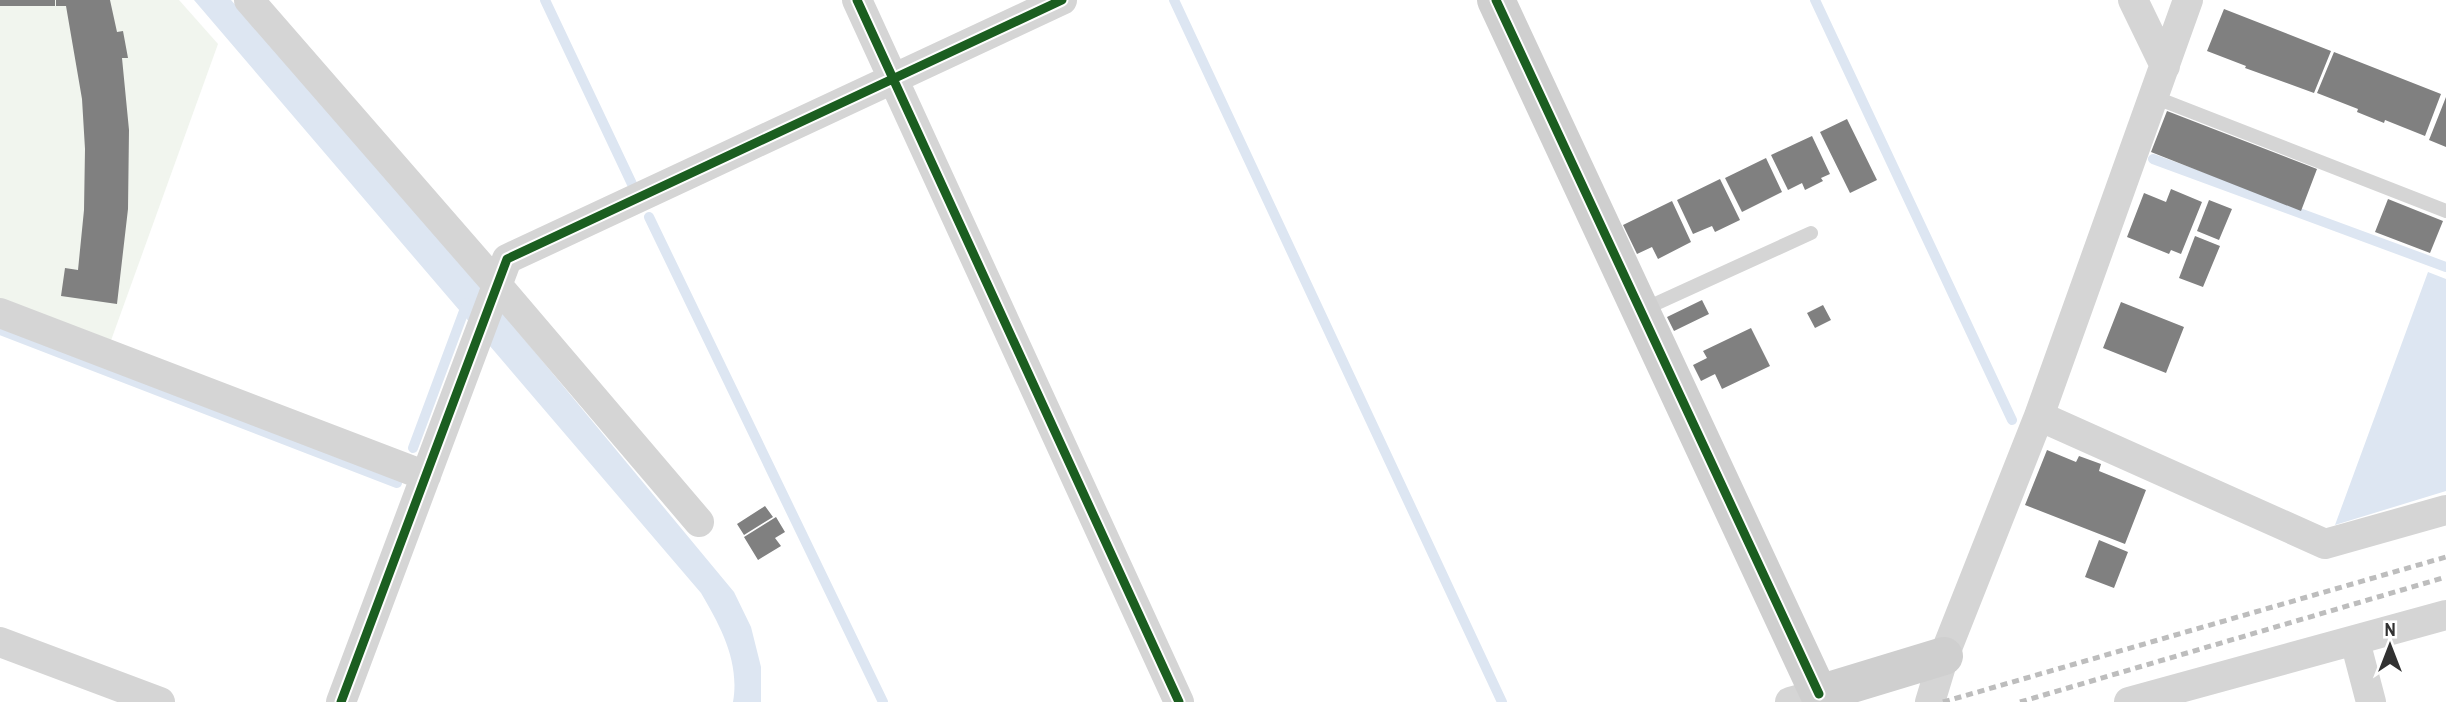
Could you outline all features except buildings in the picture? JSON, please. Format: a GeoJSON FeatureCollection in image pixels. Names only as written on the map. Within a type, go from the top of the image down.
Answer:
{"type":"FeatureCollection","features":[{"type":"Feature","properties":{"kind":"street"},"geometry":{"type":"LineString","coordinates":[[249,0],[496,292],[699,523]]}},
{"type":"Feature","properties":{"kind":"street"},"geometry":{"type":"LineString","coordinates":[[857,0],[1179,702]]}},
{"type":"Feature","properties":{"kind":"street"},"geometry":{"type":"LineString","coordinates":[[341,702],[508,259],[1062,0]]}},
{"type":"Feature","properties":{"kind":"street"},"geometry":{"type":"LineString","coordinates":[[1496,0],[1640,310],[1805,698],[1944,656]]}},
{"type":"Feature","properties":{"kind":"street"},"geometry":{"type":"LineString","coordinates":[[2133,0],[2165,66]]}},
{"type":"Feature","properties":{"kind":"street"},"geometry":{"type":"LineString","coordinates":[[1930,702],[1944,656],[2039,416],[2188,0]]}},
{"type":"Feature","properties":{"kind":"street"},"geometry":{"type":"LineString","coordinates":[[0,313],[426,476]]}},
{"type":"Feature","properties":{"kind":"street"},"geometry":{"type":"LineString","coordinates":[[2039,416],[2325,544],[2446,510]]}},
{"type":"Feature","properties":{"kind":"street"},"geometry":{"type":"LineString","coordinates":[[2129,702],[2446,615]]}},
{"type":"Feature","properties":{"kind":"street"},"geometry":{"type":"LineString","coordinates":[[2355,641],[2371,702]]}},
{"type":"Feature","properties":{"kind":"street"},"geometry":{"type":"LineString","coordinates":[[0,642],[160,702]]}},
{"type":"Feature","properties":{"kind":"lane"},"geometry":{"type":"LineString","coordinates":[[2154,97],[2446,211]]}},
{"type":"Feature","properties":{"kind":"lane"},"geometry":{"type":"LineString","coordinates":[[1640,310],[1811,233]]}},
{"type":"Feature","properties":{"kind":"shaded area"},"geometry":{"type":"Polygon","coordinates":[[[0,0],[179,0],[218,44],[109,346],[0,303],[0,0]]]}},
{"type":"Feature","properties":{"kind":"shaded area"},"geometry":{"type":"Polygon","coordinates":[[[194,0],[231,0],[505,316],[734,592],[751,627],[761,667],[761,702],[733,702],[734,673],[727,645],[701,593],[194,0]]]}},
{"type":"Feature","properties":{"kind":"shaded area"},"geometry":{"type":"Polygon","coordinates":[[[2428,272],[2446,279],[2446,491],[2335,525],[2428,272]]]}},
{"type":"Feature","properties":{"kind":"waterway"},"geometry":{"type":"LineString","coordinates":[[545,0],[632,184]]}},
{"type":"Feature","properties":{"kind":"waterway"},"geometry":{"type":"LineString","coordinates":[[1174,0],[1502,702]]}},
{"type":"Feature","properties":{"kind":"waterway"},"geometry":{"type":"LineString","coordinates":[[1815,0],[2012,420]]}},
{"type":"Feature","properties":{"kind":"waterway"},"geometry":{"type":"LineString","coordinates":[[2153,159],[2446,267]]}},
{"type":"Feature","properties":{"kind":"waterway"},"geometry":{"type":"LineString","coordinates":[[649,217],[883,702]]}},
{"type":"Feature","properties":{"kind":"waterway"},"geometry":{"type":"LineString","coordinates":[[413,448],[467,303]]}},
{"type":"Feature","properties":{"kind":"waterway"},"geometry":{"type":"LineString","coordinates":[[0,330],[397,483]]}},
{"type":"Feature","properties":{"kind":"railway"},"geometry":{"type":"LineString","coordinates":[[1943,702],[2446,557]]}},
{"type":"Feature","properties":{"kind":"railway"},"geometry":{"type":"LineString","coordinates":[[2020,702],[2446,577]]}},
{"type":"Feature","properties":{"kind":"cycle path"},"geometry":{"type":"LineString","coordinates":[[857,0],[1179,702]]}},
{"type":"Feature","properties":{"kind":"cycle path"},"geometry":{"type":"LineString","coordinates":[[341,702],[507,259],[1062,0]]}},
{"type":"Feature","properties":{"kind":"cycle path"},"geometry":{"type":"LineString","coordinates":[[1496,0],[1819,694]]}}]}
